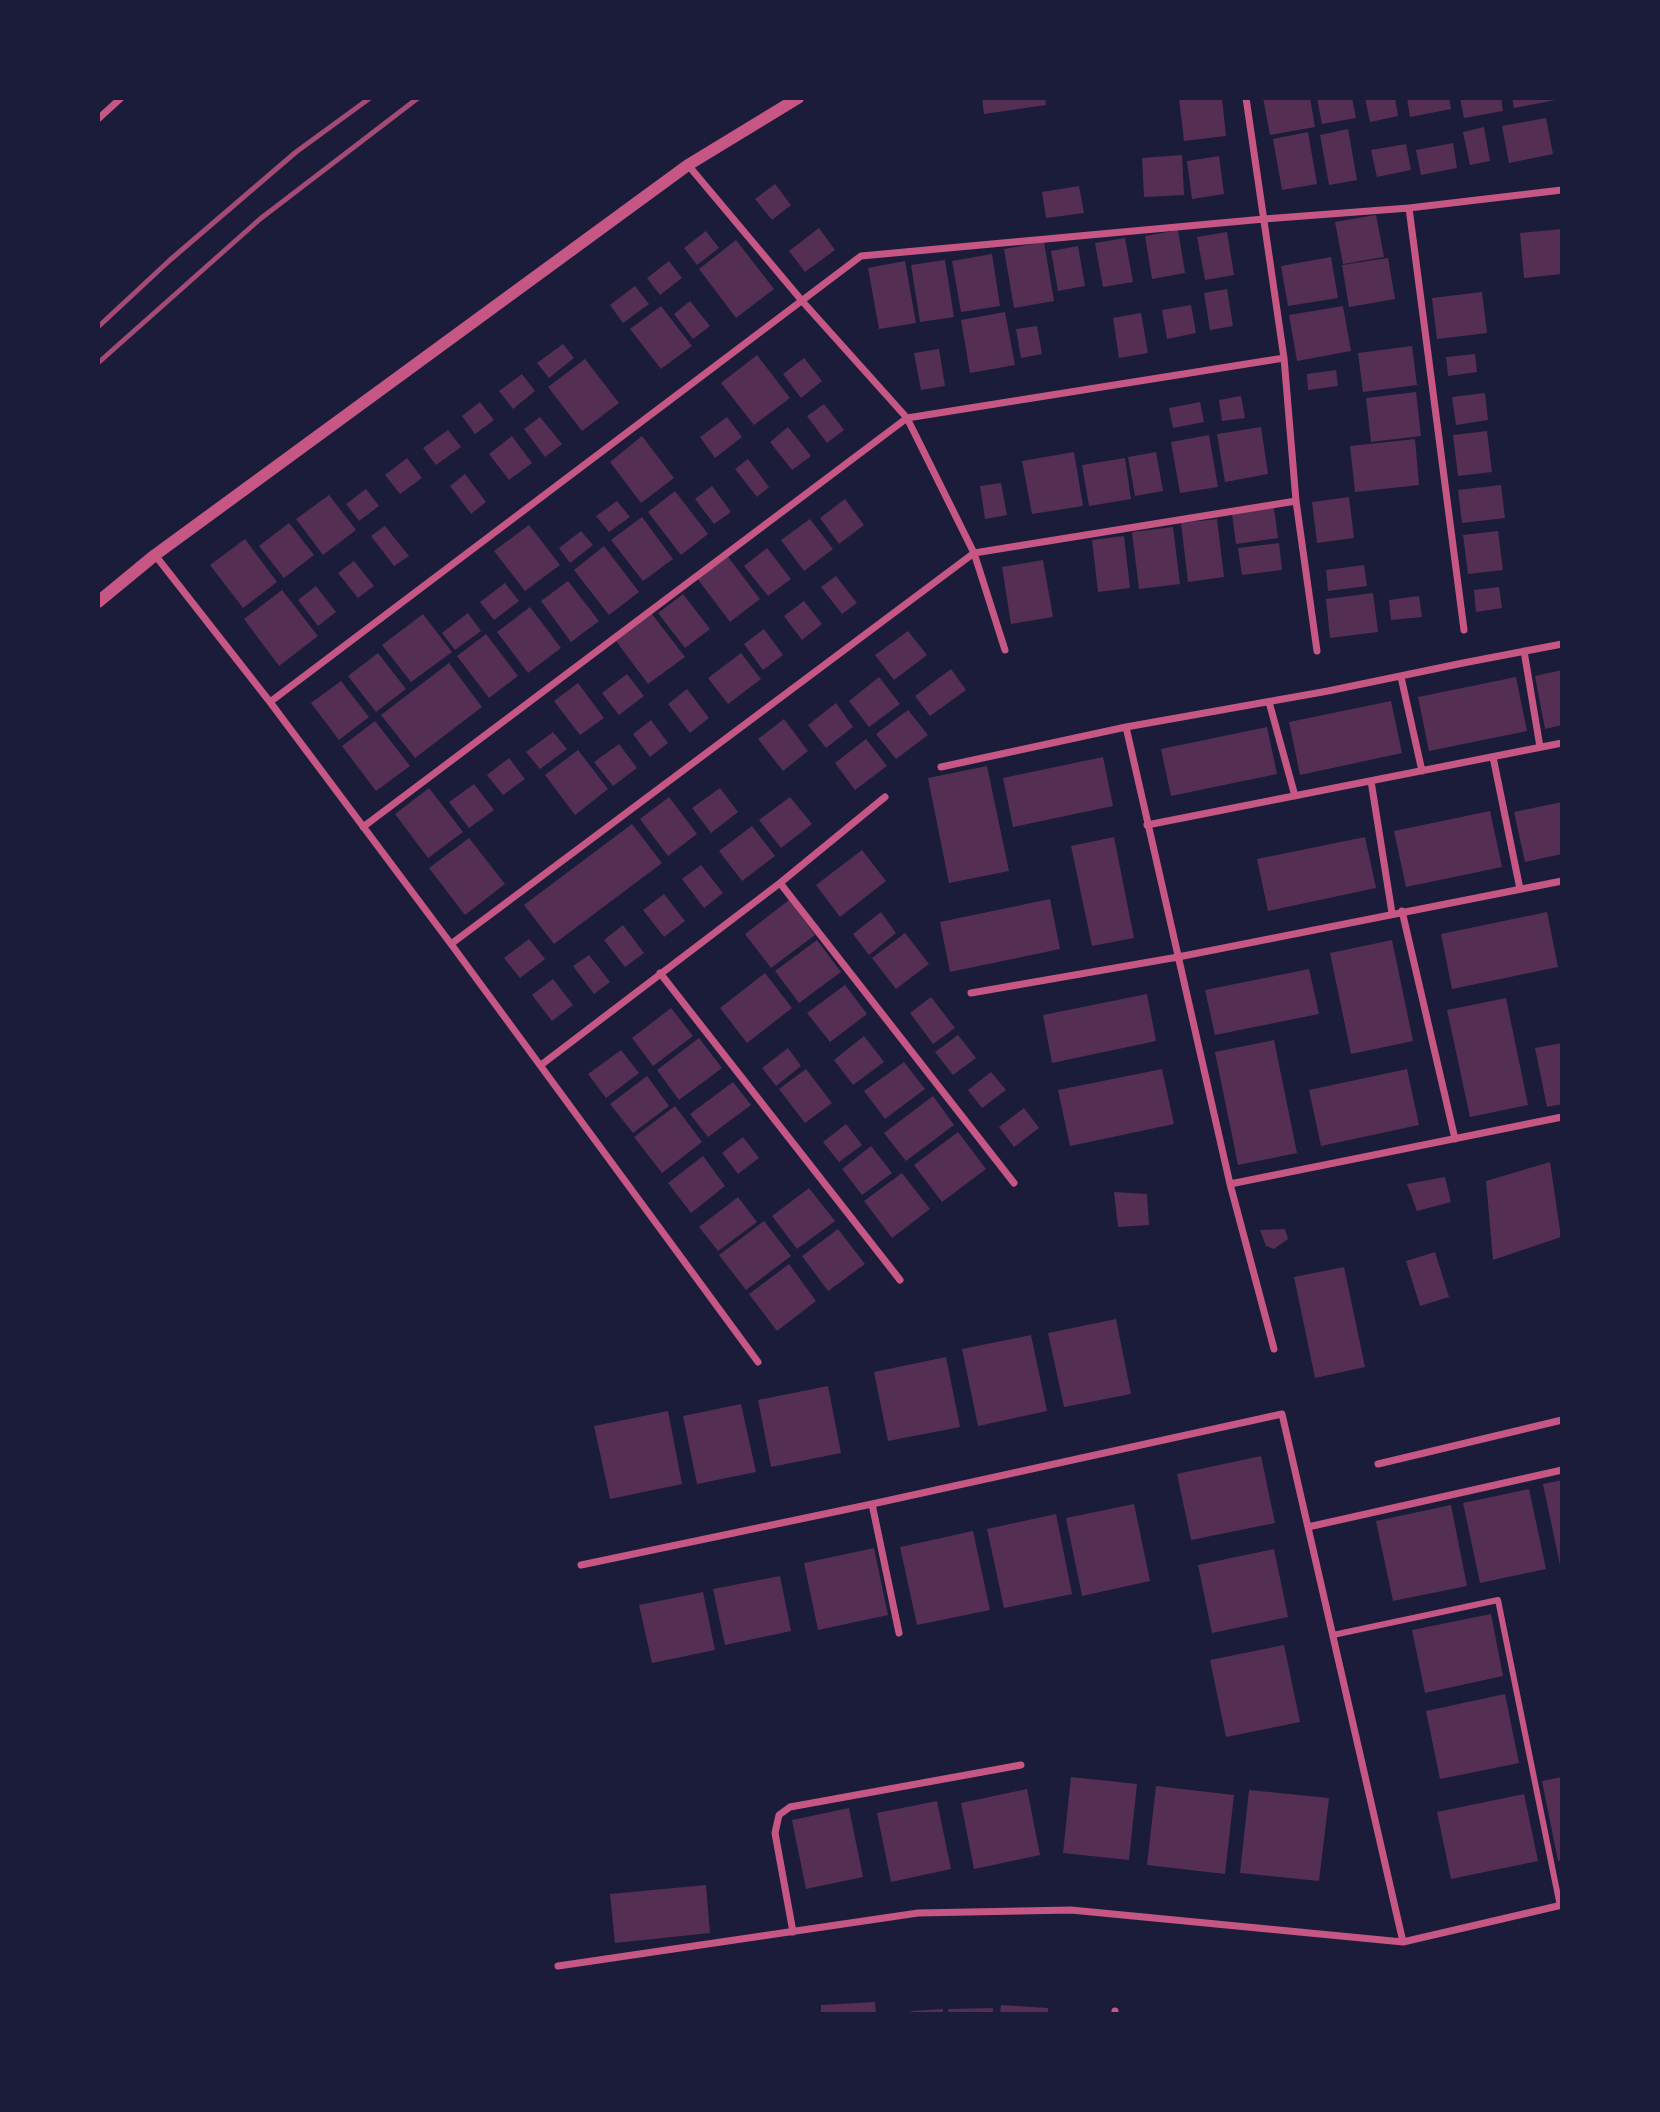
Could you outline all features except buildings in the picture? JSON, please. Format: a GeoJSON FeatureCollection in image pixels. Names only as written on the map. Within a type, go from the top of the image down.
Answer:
{"type":"FeatureCollection","features":[{"type":"Feature","properties":{"kind":"street"},"geometry":{"type":"LineString","coordinates":[[98,119],[121,98]]}},
{"type":"Feature","properties":{"kind":"street"},"geometry":{"type":"LineString","coordinates":[[98,603],[155,555],[688,165],[798,98]]}},
{"type":"Feature","properties":{"kind":"street"},"geometry":{"type":"LineString","coordinates":[[1246,98],[1283,358],[1296,500],[1317,651]]}},
{"type":"Feature","properties":{"kind":"street"},"geometry":{"type":"LineString","coordinates":[[688,165],[803,302],[906,418],[974,553],[1004,650]]}},
{"type":"Feature","properties":{"kind":"street"},"geometry":{"type":"LineString","coordinates":[[270,702],[861,256],[1409,208],[1562,190]]}},
{"type":"Feature","properties":{"kind":"street"},"geometry":{"type":"LineString","coordinates":[[1409,208],[1464,630]]}},
{"type":"Feature","properties":{"kind":"street"},"geometry":{"type":"LineString","coordinates":[[363,827],[906,418],[1283,358]]}},
{"type":"Feature","properties":{"kind":"street"},"geometry":{"type":"LineString","coordinates":[[451,944],[974,553],[1296,500]]}},
{"type":"Feature","properties":{"kind":"street"},"geometry":{"type":"LineString","coordinates":[[155,555],[270,702],[451,944],[758,1362]]}},
{"type":"Feature","properties":{"kind":"street"},"geometry":{"type":"LineString","coordinates":[[941,767],[1125,727],[1401,677],[1562,644]]}},
{"type":"Feature","properties":{"kind":"street"},"geometry":{"type":"LineString","coordinates":[[1524,651],[1540,747]]}},
{"type":"Feature","properties":{"kind":"street"},"geometry":{"type":"LineString","coordinates":[[1401,677],[1422,771]]}},
{"type":"Feature","properties":{"kind":"street"},"geometry":{"type":"LineString","coordinates":[[1269,702],[1294,796]]}},
{"type":"Feature","properties":{"kind":"street"},"geometry":{"type":"LineString","coordinates":[[1125,727],[1230,1184],[1274,1349]]}},
{"type":"Feature","properties":{"kind":"street"},"geometry":{"type":"LineString","coordinates":[[1147,825],[1562,743]]}},
{"type":"Feature","properties":{"kind":"street"},"geometry":{"type":"LineString","coordinates":[[1493,757],[1520,889]]}},
{"type":"Feature","properties":{"kind":"street"},"geometry":{"type":"LineString","coordinates":[[1371,781],[1392,913]]}},
{"type":"Feature","properties":{"kind":"street"},"geometry":{"type":"LineString","coordinates":[[541,1065],[780,883],[885,797]]}},
{"type":"Feature","properties":{"kind":"street"},"geometry":{"type":"LineString","coordinates":[[971,993],[1178,957],[1562,881]]}},
{"type":"Feature","properties":{"kind":"street"},"geometry":{"type":"LineString","coordinates":[[780,883],[1014,1183]]}},
{"type":"Feature","properties":{"kind":"street"},"geometry":{"type":"LineString","coordinates":[[1402,911],[1455,1139]]}},
{"type":"Feature","properties":{"kind":"street"},"geometry":{"type":"LineString","coordinates":[[660,973],[900,1280]]}},
{"type":"Feature","properties":{"kind":"street"},"geometry":{"type":"LineString","coordinates":[[1230,1184],[1562,1117]]}},
{"type":"Feature","properties":{"kind":"street"},"geometry":{"type":"LineString","coordinates":[[581,1565],[1282,1413],[1403,1942]]}},
{"type":"Feature","properties":{"kind":"street"},"geometry":{"type":"LineString","coordinates":[[1378,1464],[1562,1420]]}},
{"type":"Feature","properties":{"kind":"street"},"geometry":{"type":"LineString","coordinates":[[1308,1527],[1562,1470]]}},
{"type":"Feature","properties":{"kind":"street"},"geometry":{"type":"LineString","coordinates":[[872,1504],[899,1633]]}},
{"type":"Feature","properties":{"kind":"street"},"geometry":{"type":"LineString","coordinates":[[558,1966],[918,1913],[1071,1909],[1403,1942],[1561,1905],[1498,1600],[1334,1635]]}},
{"type":"Feature","properties":{"kind":"street"},"geometry":{"type":"LineString","coordinates":[[793,1932],[775,1833],[779,1815],[790,1807],[1021,1765]]}},
{"type":"Feature","properties":{"kind":"railway"},"geometry":{"type":"LineString","coordinates":[[98,327],[170,260],[296,152],[370,98]]}},
{"type":"Feature","properties":{"kind":"railway"},"geometry":{"type":"LineString","coordinates":[[98,363],[260,219],[418,98]]}}]}
